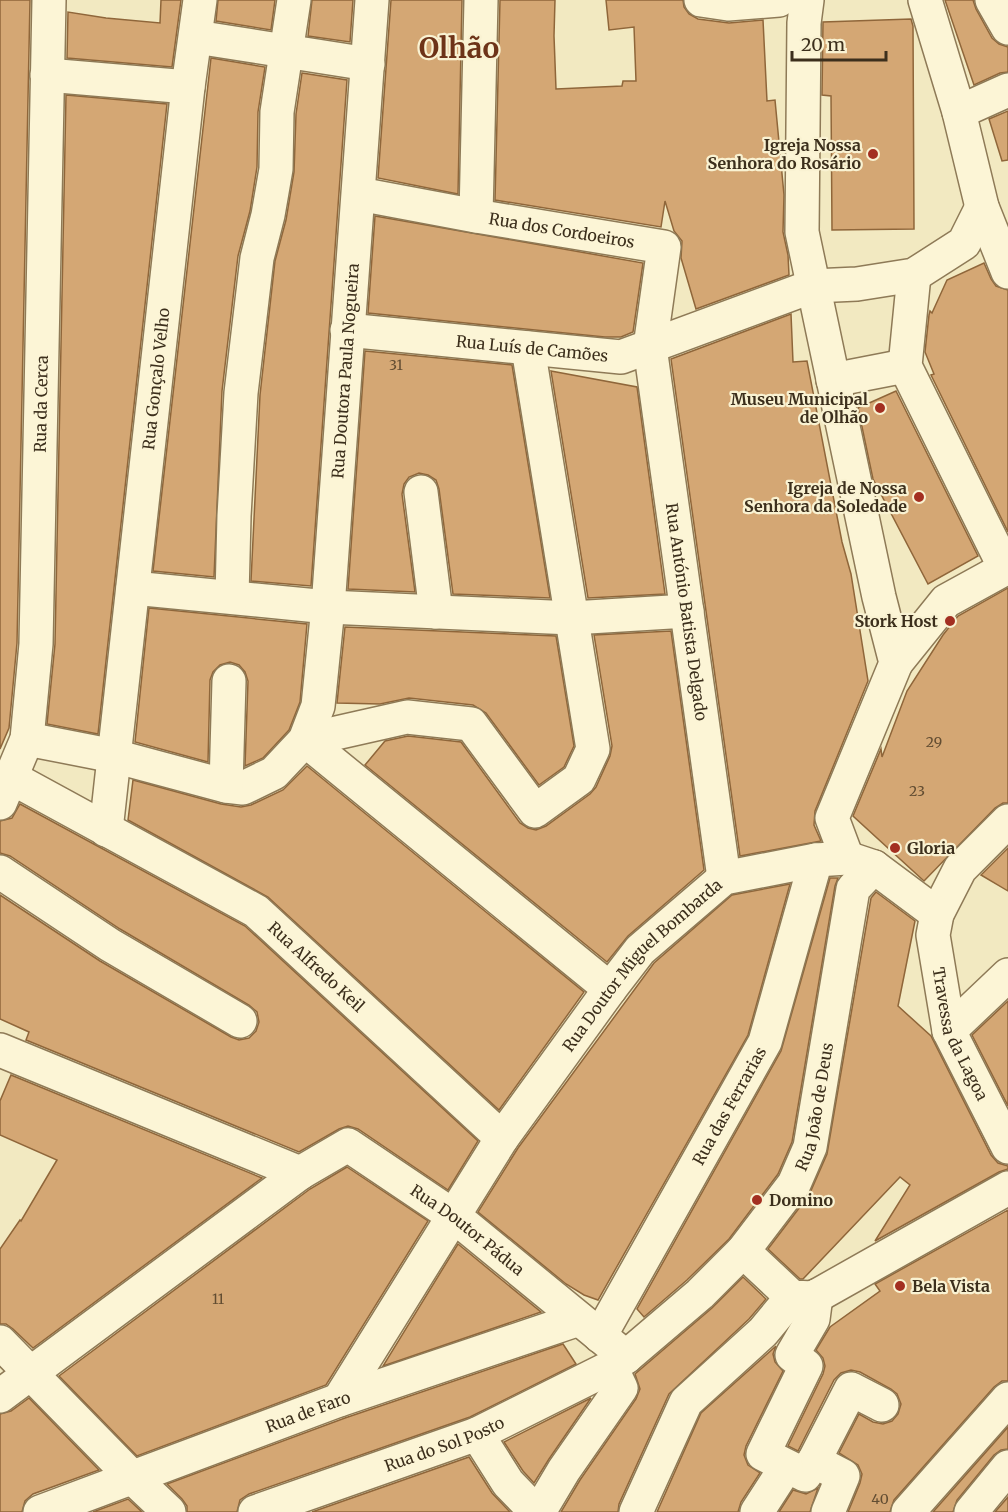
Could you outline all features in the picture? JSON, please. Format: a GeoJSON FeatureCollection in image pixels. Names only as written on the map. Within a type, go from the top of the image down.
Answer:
{"type":"FeatureCollection","features":[{"type":"Feature","properties":{"kind":"street","name":"Rua da Cerca"},"geometry":{"type":"LineString","coordinates":[[6,790],[27,739],[36,644],[49,0]]}},
{"type":"Feature","properties":{"kind":"street","name":"Rua Gonçalo Velho"},"geometry":{"type":"LineString","coordinates":[[106,830],[188,87],[200,0]]}},
{"type":"Feature","properties":{"kind":"street"},"geometry":{"type":"LineString","coordinates":[[232,597],[241,393],[257,258],[276,170],[277,112],[294,0]]}},
{"type":"Feature","properties":{"kind":"street","name":"Rua Doutora Paula Nogueira"},"geometry":{"type":"LineString","coordinates":[[305,740],[318,706],[328,607],[372,0]]}},
{"type":"Feature","properties":{"kind":"street"},"geometry":{"type":"LineString","coordinates":[[476,216],[481,0]]}},
{"type":"Feature","properties":{"kind":"street"},"geometry":{"type":"LineString","coordinates":[[701,0],[728,4],[779,0]]}},
{"type":"Feature","properties":{"kind":"street"},"geometry":{"type":"LineString","coordinates":[[807,0],[804,23],[802,232],[879,597],[896,663]]}},
{"type":"Feature","properties":{"kind":"street"},"geometry":{"type":"LineString","coordinates":[[925,0],[959,112],[982,207],[1008,272]]}},
{"type":"Feature","properties":{"kind":"street"},"geometry":{"type":"LineString","coordinates":[[992,0],[1008,28]]}},
{"type":"Feature","properties":{"kind":"street"},"geometry":{"type":"LineString","coordinates":[[196,37],[368,64]]}},
{"type":"Feature","properties":{"kind":"street"},"geometry":{"type":"LineString","coordinates":[[47,75],[188,87]]}},
{"type":"Feature","properties":{"kind":"street"},"geometry":{"type":"LineString","coordinates":[[959,112],[1008,90]]}},
{"type":"Feature","properties":{"kind":"street","name":"Rua dos Cordoeiros"},"geometry":{"type":"LineString","coordinates":[[359,194],[664,247],[650,347]]}},
{"type":"Feature","properties":{"kind":"street"},"geometry":{"type":"LineString","coordinates":[[982,207],[964,243],[914,275],[905,366],[1006,567],[946,601],[896,663],[832,818],[846,862],[937,914],[960,869],[1008,820]]}},
{"type":"Feature","properties":{"kind":"street","name":"Rua Luís de Camões"},"geometry":{"type":"LineString","coordinates":[[347,330],[621,357],[813,286],[857,284],[914,275]]}},
{"type":"Feature","properties":{"kind":"street","name":"Rua António Batista Delgado"},"geometry":{"type":"LineString","coordinates":[[650,347],[724,878]]}},
{"type":"Feature","properties":{"kind":"street"},"geometry":{"type":"LineString","coordinates":[[27,739],[114,756],[226,786],[243,788],[274,773],[305,740],[407,717],[471,724],[535,811],[579,779],[593,749],[528,348]]}},
{"type":"Feature","properties":{"kind":"street"},"geometry":{"type":"LineString","coordinates":[[833,380],[905,366]]}},
{"type":"Feature","properties":{"kind":"street"},"geometry":{"type":"LineString","coordinates":[[421,492],[436,612]]}},
{"type":"Feature","properties":{"kind":"street"},"geometry":{"type":"LineString","coordinates":[[132,588],[328,607],[572,618],[687,611]]}},
{"type":"Feature","properties":{"kind":"street"},"geometry":{"type":"LineString","coordinates":[[226,786],[229,681]]}},
{"type":"Feature","properties":{"kind":"street"},"geometry":{"type":"LineString","coordinates":[[305,740],[610,989]]}},
{"type":"Feature","properties":{"kind":"street","name":"Rua Alfredo Keil"},"geometry":{"type":"LineString","coordinates":[[6,790],[106,830],[256,911],[502,1138]]}},
{"type":"Feature","properties":{"kind":"street","name":"Rua Doutor Miguel Bombarda"},"geometry":{"type":"LineString","coordinates":[[339,1400],[502,1138],[640,950],[724,878],[846,862]]}},
{"type":"Feature","properties":{"kind":"street","name":"Rua João de Deus"},"geometry":{"type":"LineString","coordinates":[[619,1362],[700,1294],[743,1251],[794,1184],[810,1147],[853,889],[846,862]]}},
{"type":"Feature","properties":{"kind":"street","name":"Rua das Ferrarias"},"geometry":{"type":"LineString","coordinates":[[589,1327],[765,1042],[846,862]]}},
{"type":"Feature","properties":{"kind":"street"},"geometry":{"type":"LineString","coordinates":[[0,872],[110,945],[240,1021]]}},
{"type":"Feature","properties":{"kind":"street","name":"Travessa da Lagoa"},"geometry":{"type":"LineString","coordinates":[[937,914],[933,935],[949,1031],[1008,1147]]}},
{"type":"Feature","properties":{"kind":"street"},"geometry":{"type":"LineString","coordinates":[[949,1031],[1008,975]]}},
{"type":"Feature","properties":{"kind":"street"},"geometry":{"type":"LineString","coordinates":[[0,1050],[300,1173]]}},
{"type":"Feature","properties":{"kind":"street","name":"Rua Doutor Pádua"},"geometry":{"type":"LineString","coordinates":[[300,1173],[348,1144],[455,1216],[589,1327],[619,1362]]}},
{"type":"Feature","properties":{"kind":"street"},"geometry":{"type":"LineString","coordinates":[[0,1396],[300,1173]]}},
{"type":"Feature","properties":{"kind":"street"},"geometry":{"type":"LineString","coordinates":[[636,1512],[686,1402],[763,1332],[804,1297],[1008,1188]]}},
{"type":"Feature","properties":{"kind":"street"},"geometry":{"type":"LineString","coordinates":[[743,1251],[804,1297],[813,1319],[792,1355],[806,1366],[762,1454],[843,1476],[828,1512]]}},
{"type":"Feature","properties":{"kind":"street","name":"Rua de Faro"},"geometry":{"type":"LineString","coordinates":[[40,1512],[339,1400],[589,1327]]}},
{"type":"Feature","properties":{"kind":"street"},"geometry":{"type":"LineString","coordinates":[[0,1342],[169,1512]]}},
{"type":"Feature","properties":{"kind":"street"},"geometry":{"type":"LineString","coordinates":[[477,1434],[508,1483],[537,1512],[621,1388],[619,1362]]}},
{"type":"Feature","properties":{"kind":"street","name":"Rua do Sol Posto"},"geometry":{"type":"LineString","coordinates":[[255,1512],[477,1434],[619,1362]]}},
{"type":"Feature","properties":{"kind":"street"},"geometry":{"type":"LineString","coordinates":[[757,1512],[800,1464],[851,1389],[882,1405]]}},
{"type":"Feature","properties":{"kind":"street"},"geometry":{"type":"LineString","coordinates":[[884,1512],[893,1502],[906,1512],[1008,1399]]}},
{"type":"Feature","properties":{"kind":"street"},"geometry":{"type":"LineString","coordinates":[[971,1512],[1008,1467]]}},
{"type":"Feature","properties":{"kind":"building"},"geometry":{"type":"Polygon","coordinates":[[[0,0],[30,0],[17,643],[9,728],[0,749],[0,0]]]}},
{"type":"Feature","properties":{"kind":"building"},"geometry":{"type":"Polygon","coordinates":[[[161,0],[181,0],[172,67],[67,58],[68,12],[160,23],[161,0]]]}},
{"type":"Feature","properties":{"kind":"building"},"geometry":{"type":"Polygon","coordinates":[[[218,0],[275,0],[271,30],[216,21],[218,0]]]}},
{"type":"Feature","properties":{"kind":"building"},"geometry":{"type":"Polygon","coordinates":[[[312,0],[353,0],[350,42],[308,36],[312,0]]]}},
{"type":"Feature","properties":{"kind":"building"},"geometry":{"type":"Polygon","coordinates":[[[391,0],[462,0],[458,194],[378,178],[391,0]]]}},
{"type":"Feature","properties":{"kind":"building"},"geometry":{"type":"Polygon","coordinates":[[[500,0],[555,0],[556,89],[622,86],[623,81],[636,81],[634,27],[609,30],[606,0],[683,0],[684,7],[689,14],[698,19],[729,23],[763,20],[767,101],[775,100],[784,195],[783,232],[789,275],[696,309],[681,258],[682,241],[674,231],[665,201],[661,227],[495,200],[500,0]]]}},
{"type":"Feature","properties":{"kind":"building"},"geometry":{"type":"Polygon","coordinates":[[[945,0],[973,0],[992,38],[1008,47],[1008,72],[1000,73],[974,85],[945,0]]]}},
{"type":"Feature","properties":{"kind":"building","name":"Igreja Nossa Senhora do Rosário"},"geometry":{"type":"Polygon","coordinates":[[[911,19],[913,26],[914,229],[832,230],[831,96],[822,95],[823,22],[911,19]]]}},
{"type":"Feature","properties":{"kind":"building"},"geometry":{"type":"Polygon","coordinates":[[[211,58],[265,67],[258,112],[257,167],[250,211],[238,256],[222,391],[214,577],[153,571],[211,58]]]}},
{"type":"Feature","properties":{"kind":"building"},"geometry":{"type":"Polygon","coordinates":[[[302,73],[347,80],[311,586],[251,581],[260,395],[275,261],[286,220],[294,172],[296,114],[302,73]]]}},
{"type":"Feature","properties":{"kind":"building"},"geometry":{"type":"Polygon","coordinates":[[[66,95],[167,104],[98,734],[47,724],[55,644],[66,95]]]}},
{"type":"Feature","properties":{"kind":"building"},"geometry":{"type":"Polygon","coordinates":[[[1008,111],[1008,160],[1002,161],[989,119],[1008,111]]]}},
{"type":"Feature","properties":{"kind":"building"},"geometry":{"type":"Polygon","coordinates":[[[375,216],[643,263],[633,332],[621,337],[605,337],[368,313],[375,216]]]}},
{"type":"Feature","properties":{"kind":"building"},"geometry":{"type":"Polygon","coordinates":[[[984,263],[996,286],[1008,290],[1008,532],[931,375],[934,374],[925,352],[930,311],[932,313],[947,280],[984,263]]]}},
{"type":"Feature","properties":{"kind":"building"},"geometry":{"type":"Polygon","coordinates":[[[791,314],[793,362],[807,361],[842,542],[851,574],[868,681],[815,811],[814,825],[821,841],[740,856],[671,359],[791,314]]]}},
{"type":"Feature","properties":{"kind":"building"},"geometry":{"type":"Polygon","coordinates":[[[365,351],[512,365],[550,598],[453,594],[439,489],[436,480],[419,473],[409,477],[404,484],[402,494],[415,592],[348,589],[365,351]]]}},
{"type":"Feature","properties":{"kind":"building"},"geometry":{"type":"Polygon","coordinates":[[[551,371],[637,387],[665,594],[588,598],[551,371]]]}},
{"type":"Feature","properties":{"kind":"building","name":"Igreja de Nossa Senhora da Soledade"},"geometry":{"type":"Polygon","coordinates":[[[896,391],[978,556],[928,584],[873,479],[858,408],[896,391]]]}},
{"type":"Feature","properties":{"kind":"building"},"geometry":{"type":"Polygon","coordinates":[[[1008,588],[1008,803],[995,808],[924,881],[853,816],[881,749],[882,757],[907,691],[943,635],[958,616],[1008,588]]]}},
{"type":"Feature","properties":{"kind":"building"},"geometry":{"type":"Polygon","coordinates":[[[149,608],[307,624],[300,702],[289,730],[263,758],[245,766],[248,681],[239,665],[230,662],[220,665],[213,672],[210,680],[208,762],[135,742],[149,608]]]}},
{"type":"Feature","properties":{"kind":"building"},"geometry":{"type":"Polygon","coordinates":[[[345,627],[556,636],[574,746],[564,767],[539,785],[486,713],[473,705],[409,698],[380,704],[337,703],[345,627]]]}},
{"type":"Feature","properties":{"kind":"building"},"geometry":{"type":"Polygon","coordinates":[[[671,631],[704,870],[628,936],[607,962],[365,765],[385,741],[408,736],[461,742],[520,823],[536,830],[546,826],[590,794],[596,787],[610,756],[612,746],[594,635],[671,631]]]}},
{"type":"Feature","properties":{"kind":"building"},"geometry":{"type":"Polygon","coordinates":[[[307,766],[584,992],[499,1110],[268,897],[128,820],[133,780],[221,804],[241,807],[251,805],[283,790],[307,766]]]}},
{"type":"Feature","properties":{"kind":"building"},"geometry":{"type":"Polygon","coordinates":[[[20,804],[245,926],[478,1141],[448,1190],[358,1129],[348,1126],[339,1129],[299,1152],[26,1040],[29,1032],[0,1019],[0,895],[100,961],[231,1037],[239,1040],[249,1038],[256,1031],[259,1022],[257,1012],[249,1005],[120,929],[10,856],[0,853],[0,821],[12,818],[20,804]]]}},
{"type":"Feature","properties":{"kind":"building"},"geometry":{"type":"Polygon","coordinates":[[[1008,848],[1008,891],[981,875],[1008,848]]]}},
{"type":"Feature","properties":{"kind":"building"},"geometry":{"type":"Polygon","coordinates":[[[830,878],[838,878],[792,1142],[778,1174],[729,1239],[687,1280],[644,1317],[637,1309],[781,1051],[830,878]]]}},
{"type":"Feature","properties":{"kind":"building"},"geometry":{"type":"Polygon","coordinates":[[[790,884],[748,1035],[598,1300],[584,1295],[566,1284],[478,1212],[518,1148],[654,963],[732,895],[790,884]]]}},
{"type":"Feature","properties":{"kind":"building"},"geometry":{"type":"Polygon","coordinates":[[[876,892],[915,921],[898,1006],[931,1036],[991,1155],[998,1163],[1008,1166],[1008,1169],[875,1241],[910,1185],[900,1177],[803,1279],[800,1279],[768,1249],[809,1195],[827,1154],[871,898],[876,892]]]}},
{"type":"Feature","properties":{"kind":"building"},"geometry":{"type":"Polygon","coordinates":[[[1008,1001],[1008,1106],[972,1035],[1008,1001]]]}},
{"type":"Feature","properties":{"kind":"building"},"geometry":{"type":"Polygon","coordinates":[[[11,1075],[262,1178],[33,1348],[13,1329],[6,1324],[0,1324],[0,1249],[21,1221],[57,1160],[0,1135],[0,1101],[11,1075]]]}},
{"type":"Feature","properties":{"kind":"building"},"geometry":{"type":"Polygon","coordinates":[[[347,1167],[428,1221],[326,1385],[137,1456],[59,1376],[310,1189],[347,1167]]]}},
{"type":"Feature","properties":{"kind":"building"},"geometry":{"type":"Polygon","coordinates":[[[1008,1210],[1008,1381],[1002,1381],[994,1387],[894,1500],[890,1512],[848,1512],[862,1474],[858,1465],[839,1453],[859,1414],[873,1422],[883,1424],[892,1421],[898,1414],[901,1404],[897,1394],[891,1389],[860,1372],[851,1370],[841,1373],[834,1380],[798,1451],[788,1446],[823,1374],[825,1366],[823,1358],[816,1350],[830,1327],[880,1291],[875,1284],[1008,1210]]]}},
{"type":"Feature","properties":{"kind":"building"},"geometry":{"type":"Polygon","coordinates":[[[458,1244],[541,1312],[383,1366],[458,1244]]]}},
{"type":"Feature","properties":{"kind":"building"},"geometry":{"type":"Polygon","coordinates":[[[743,1277],[766,1299],[749,1319],[669,1394],[619,1504],[618,1512],[561,1512],[580,1480],[636,1399],[640,1389],[635,1374],[712,1308],[743,1277]]]}},
{"type":"Feature","properties":{"kind":"building"},"geometry":{"type":"Polygon","coordinates":[[[563,1344],[576,1364],[470,1417],[249,1494],[240,1500],[237,1512],[187,1512],[187,1506],[182,1499],[167,1484],[345,1418],[563,1344]]]}},
{"type":"Feature","properties":{"kind":"building"},"geometry":{"type":"Polygon","coordinates":[[[776,1346],[773,1354],[775,1362],[783,1371],[746,1446],[744,1455],[748,1465],[760,1473],[741,1502],[738,1512],[657,1512],[701,1413],[776,1346]]]}},
{"type":"Feature","properties":{"kind":"building"},"geometry":{"type":"Polygon","coordinates":[[[29,1398],[99,1470],[33,1494],[25,1501],[22,1512],[0,1512],[0,1414],[11,1411],[29,1398]]]}},
{"type":"Feature","properties":{"kind":"building"},"geometry":{"type":"Polygon","coordinates":[[[591,1398],[549,1459],[534,1483],[504,1442],[591,1398]]]}},
{"type":"Feature","properties":{"kind":"building"},"geometry":{"type":"Polygon","coordinates":[[[1008,1427],[1008,1449],[1001,1450],[994,1455],[957,1500],[953,1512],[933,1512],[1008,1427]]]}},
{"type":"Feature","properties":{"kind":"building"},"geometry":{"type":"Polygon","coordinates":[[[469,1457],[492,1493],[510,1512],[312,1512],[469,1457]]]}},
{"type":"Feature","properties":{"kind":"building"},"geometry":{"type":"Polygon","coordinates":[[[818,1488],[810,1512],[779,1512],[793,1490],[806,1494],[818,1488]]]}},
{"type":"Feature","properties":{"kind":"building"},"geometry":{"type":"Polygon","coordinates":[[[1008,1497],[1008,1512],[995,1512],[1008,1497]]]}},
{"type":"Feature","properties":{"kind":"building"},"geometry":{"type":"Polygon","coordinates":[[[128,1499],[142,1512],[93,1512],[128,1499]]]}},
{"type":"Feature","properties":{"kind":"place","name":"Igreja Nossa Senhora do Rosário"},"geometry":{"type":"Point","coordinates":[873,154]}},
{"type":"Feature","properties":{"kind":"place","name":"Museu Municipal de Olhão"},"geometry":{"type":"Point","coordinates":[880,408]}},
{"type":"Feature","properties":{"kind":"place","name":"Igreja de Nossa Senhora da Soledade"},"geometry":{"type":"Point","coordinates":[919,497]}},
{"type":"Feature","properties":{"kind":"place","name":"Stork Host"},"geometry":{"type":"Point","coordinates":[950,621]}},
{"type":"Feature","properties":{"kind":"place","name":"Gloria"},"geometry":{"type":"Point","coordinates":[895,848]}},
{"type":"Feature","properties":{"kind":"place","name":"Domino"},"geometry":{"type":"Point","coordinates":[757,1200]}},
{"type":"Feature","properties":{"kind":"place","name":"Bela Vista"},"geometry":{"type":"Point","coordinates":[900,1286]}},
{"type":"Feature","properties":{"kind":"district","name":"Olhão"},"geometry":{"type":"Point","coordinates":[459,48]}}]}
